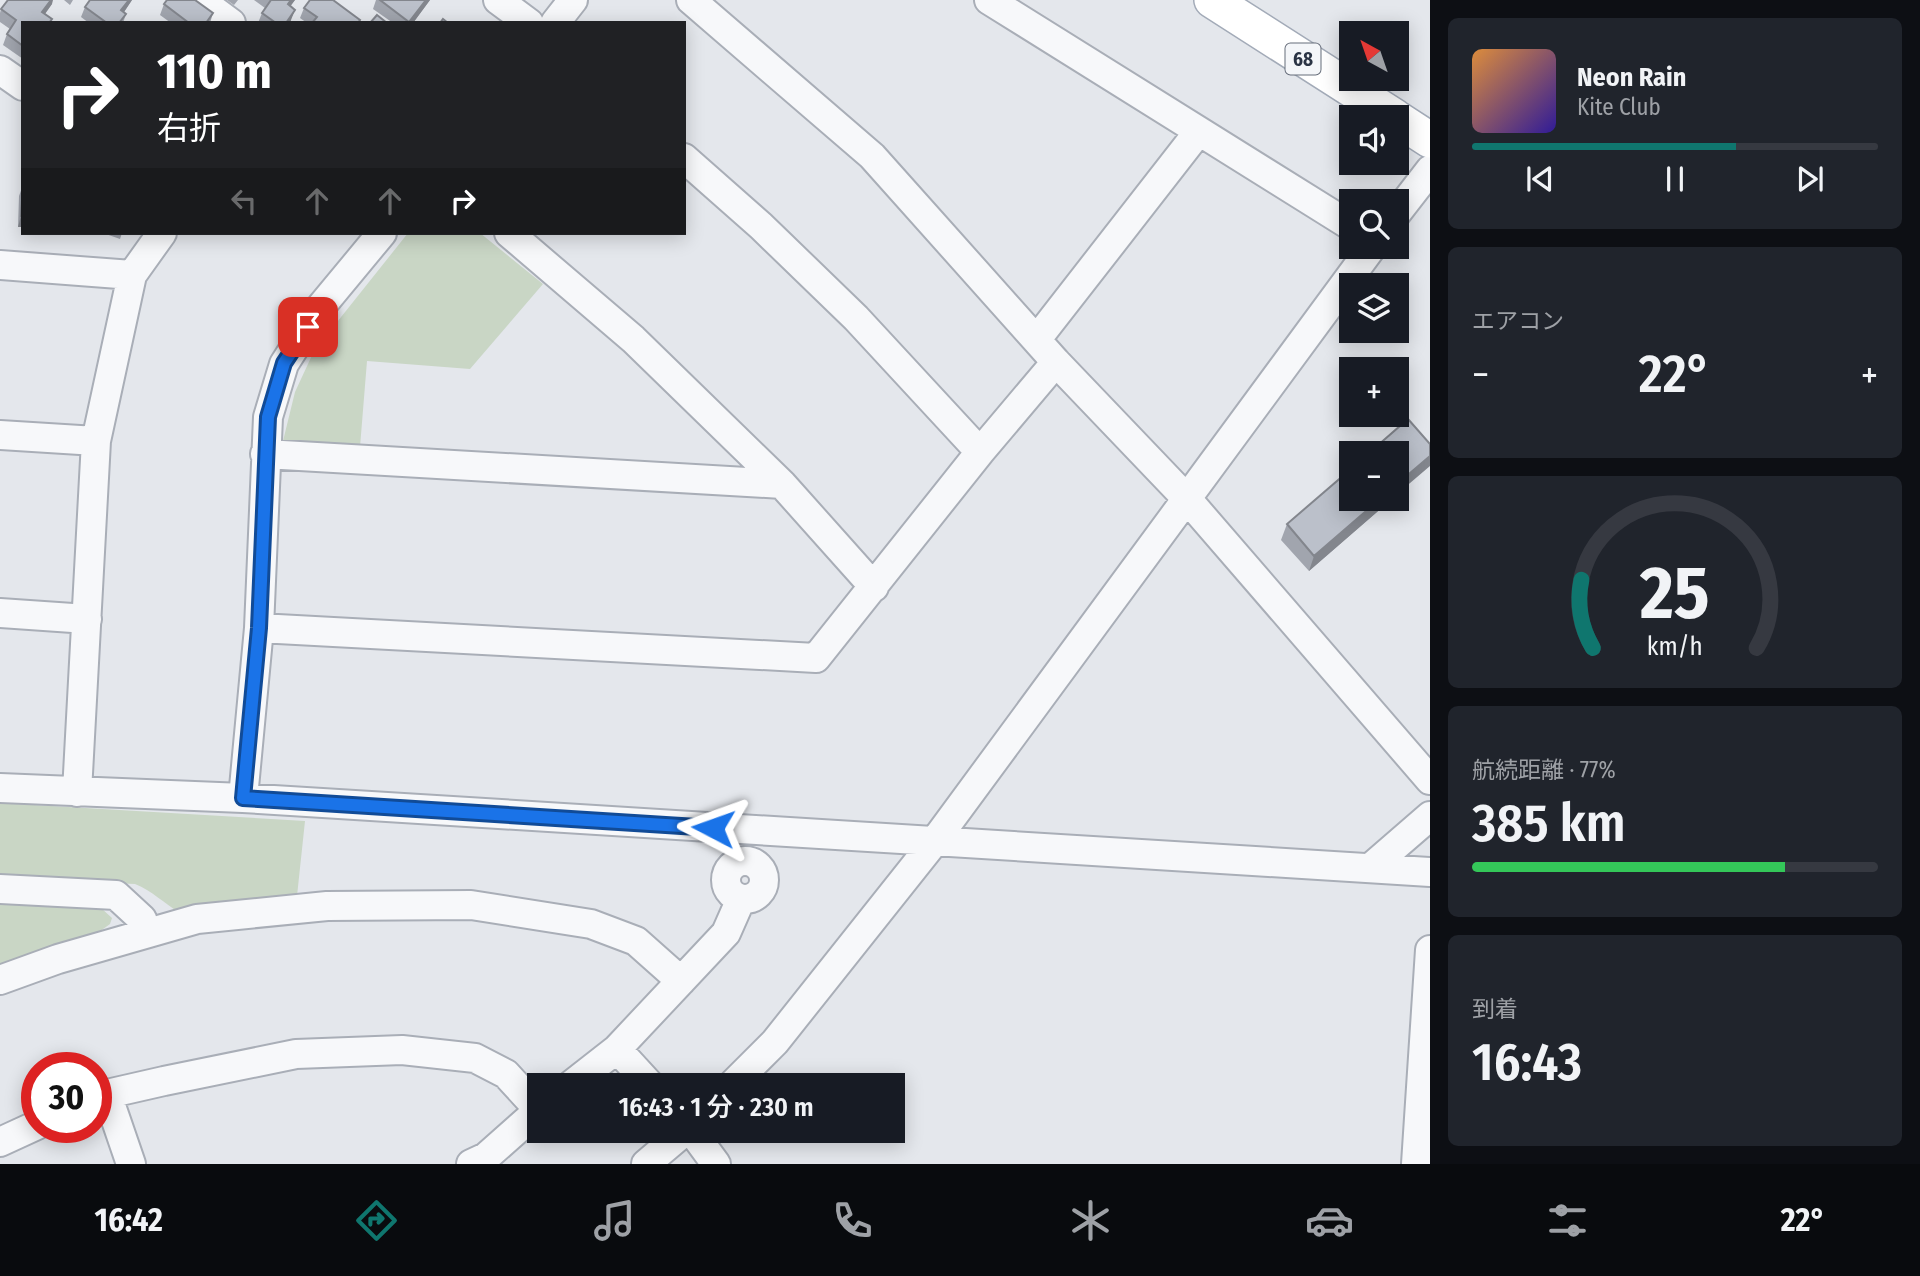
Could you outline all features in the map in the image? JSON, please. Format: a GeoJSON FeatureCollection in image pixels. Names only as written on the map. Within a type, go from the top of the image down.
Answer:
{"type":"FeatureCollection","features":[{"type":"Feature","properties":{"kind":"main road","name":"68"},"geometry":{"type":"LineString","coordinates":[[1212,0],[1376,105]]}},
{"type":"Feature","properties":{"kind":"main road","name":"68"},"geometry":{"type":"LineString","coordinates":[[1409,126],[1430,140]]}},
{"type":"Feature","properties":{"kind":"street"},"geometry":{"type":"LineString","coordinates":[[200,0],[227,21]]}},
{"type":"Feature","properties":{"kind":"street"},"geometry":{"type":"LineString","coordinates":[[498,0],[526,21]]}},
{"type":"Feature","properties":{"kind":"street"},"geometry":{"type":"LineString","coordinates":[[557,21],[573,0]]}},
{"type":"Feature","properties":{"kind":"street"},"geometry":{"type":"LineString","coordinates":[[691,0],[872,156],[1056,362],[1188,500],[1430,780]]}},
{"type":"Feature","properties":{"kind":"street"},"geometry":{"type":"LineString","coordinates":[[989,0],[1339,218]]}},
{"type":"Feature","properties":{"kind":"street"},"geometry":{"type":"LineString","coordinates":[[0,70],[21,85]]}},
{"type":"Feature","properties":{"kind":"street"},"geometry":{"type":"LineString","coordinates":[[1037,339],[1199,131]]}},
{"type":"Feature","properties":{"kind":"street"},"geometry":{"type":"LineString","coordinates":[[686,160],[761,226],[856,318],[979,452]]}},
{"type":"Feature","properties":{"kind":"street"},"geometry":{"type":"LineString","coordinates":[[1409,197],[1430,170]]}},
{"type":"Feature","properties":{"kind":"street"},"geometry":{"type":"LineString","coordinates":[[77,792],[96,441],[131,275],[161,235]]}},
{"type":"Feature","properties":{"kind":"street"},"geometry":{"type":"LineString","coordinates":[[243,798],[259,628],[268,417],[284,363],[319,309],[380,235]]}},
{"type":"Feature","properties":{"kind":"street"},"geometry":{"type":"LineString","coordinates":[[511,235],[633,339],[782,484],[874,587]]}},
{"type":"Feature","properties":{"kind":"street"},"geometry":{"type":"LineString","coordinates":[[744,1073],[775,1042],[934,842],[1363,259]]}},
{"type":"Feature","properties":{"kind":"street"},"geometry":{"type":"LineString","coordinates":[[0,265],[131,275]]}},
{"type":"Feature","properties":{"kind":"street"},"geometry":{"type":"LineString","coordinates":[[259,628],[816,657],[979,452],[1056,362]]}},
{"type":"Feature","properties":{"kind":"street"},"geometry":{"type":"LineString","coordinates":[[0,435],[96,441]]}},
{"type":"Feature","properties":{"kind":"street"},"geometry":{"type":"LineString","coordinates":[[265,454],[782,484]]}},
{"type":"Feature","properties":{"kind":"street"},"geometry":{"type":"LineString","coordinates":[[0,613],[87,618]]}},
{"type":"Feature","properties":{"kind":"street"},"geometry":{"type":"LineString","coordinates":[[0,788],[243,798],[1430,872]]}},
{"type":"Feature","properties":{"kind":"street"},"geometry":{"type":"LineString","coordinates":[[1370,868],[1430,816]]}},
{"type":"Feature","properties":{"kind":"street"},"geometry":{"type":"LineString","coordinates":[[0,889],[116,895],[142,919],[148,933]]}},
{"type":"Feature","properties":{"kind":"street"},"geometry":{"type":"LineString","coordinates":[[586,1073],[617,1049],[726,933],[741,899]]}},
{"type":"Feature","properties":{"kind":"street"},"geometry":{"type":"LineString","coordinates":[[0,980],[58,959],[197,919],[327,906],[471,905],[591,924],[636,941],[681,981]]}},
{"type":"Feature","properties":{"kind":"street"},"geometry":{"type":"LineString","coordinates":[[1416,1164],[1430,950]]}},
{"type":"Feature","properties":{"kind":"street"},"geometry":{"type":"LineString","coordinates":[[617,1049],[639,1073]]}},
{"type":"Feature","properties":{"kind":"street"},"geometry":{"type":"LineString","coordinates":[[112,1094],[296,1055],[402,1050],[475,1058],[506,1074],[527,1097]]}},
{"type":"Feature","properties":{"kind":"street"},"geometry":{"type":"LineString","coordinates":[[112,1121],[131,1164]]}},
{"type":"Feature","properties":{"kind":"street"},"geometry":{"type":"LineString","coordinates":[[471,1164],[486,1157],[527,1121]]}},
{"type":"Feature","properties":{"kind":"street"},"geometry":{"type":"LineString","coordinates":[[0,1142],[21,1132]]}},
{"type":"Feature","properties":{"kind":"street"},"geometry":{"type":"LineString","coordinates":[[646,1164],[672,1143]]}},
{"type":"Feature","properties":{"kind":"street"},"geometry":{"type":"LineString","coordinates":[[699,1143],[716,1164]]}},
{"type":"Feature","properties":{"kind":"green space"},"geometry":{"type":"Polygon","coordinates":[[[406,235],[482,235],[543,284],[470,369],[367,361],[360,447],[283,441],[295,392],[314,351],[406,235]]]}},
{"type":"Feature","properties":{"kind":"green space"},"geometry":{"type":"Polygon","coordinates":[[[0,803],[305,821],[297,896],[180,913],[135,884],[0,878],[0,803]]]}},
{"type":"Feature","properties":{"kind":"green space"},"geometry":{"type":"Polygon","coordinates":[[[0,902],[101,908],[112,918],[110,924],[99,932],[0,967],[0,902]]]}},
{"type":"Feature","properties":{"kind":"building"},"geometry":{"type":"Polygon","coordinates":[[[8,0],[51,0],[42,12],[52,19],[21,21],[21,44],[7,34],[16,20],[1,9],[8,0]]]}},
{"type":"Feature","properties":{"kind":"building"},"geometry":{"type":"Polygon","coordinates":[[[90,0],[129,0],[121,10],[126,14],[121,21],[104,21],[85,7],[90,0]]]}},
{"type":"Feature","properties":{"kind":"building"},"geometry":{"type":"Polygon","coordinates":[[[167,0],[195,0],[213,13],[207,21],[186,21],[164,4],[167,0]]]}},
{"type":"Feature","properties":{"kind":"building"},"geometry":{"type":"Polygon","coordinates":[[[271,0],[291,0],[288,4],[295,10],[287,21],[273,21],[262,13],[271,0]]]}},
{"type":"Feature","properties":{"kind":"building"},"geometry":{"type":"Polygon","coordinates":[[[310,0],[333,0],[360,20],[314,21],[317,17],[304,8],[310,0]]]}},
{"type":"Feature","properties":{"kind":"building"},"geometry":{"type":"Polygon","coordinates":[[[380,0],[426,0],[408,21],[380,0]]]}},
{"type":"Feature","properties":{"kind":"building"},"geometry":{"type":"Polygon","coordinates":[[[377,15],[384,21],[372,21],[377,15]]]}},
{"type":"Feature","properties":{"kind":"building"},"geometry":{"type":"Polygon","coordinates":[[[1409,420],[1430,444],[1430,456],[1409,474],[1409,441],[1383,441],[1399,427],[1409,427],[1409,420]]]}},
{"type":"Feature","properties":{"kind":"building"},"geometry":{"type":"Polygon","coordinates":[[[1339,479],[1339,511],[1366,511],[1314,556],[1287,524],[1339,479]]]}},
{"type":"Feature","properties":{"kind":"route"},"geometry":{"type":"LineString","coordinates":[[308,327],[284,363],[268,417],[259,628],[243,798],[713,828]]}}]}
